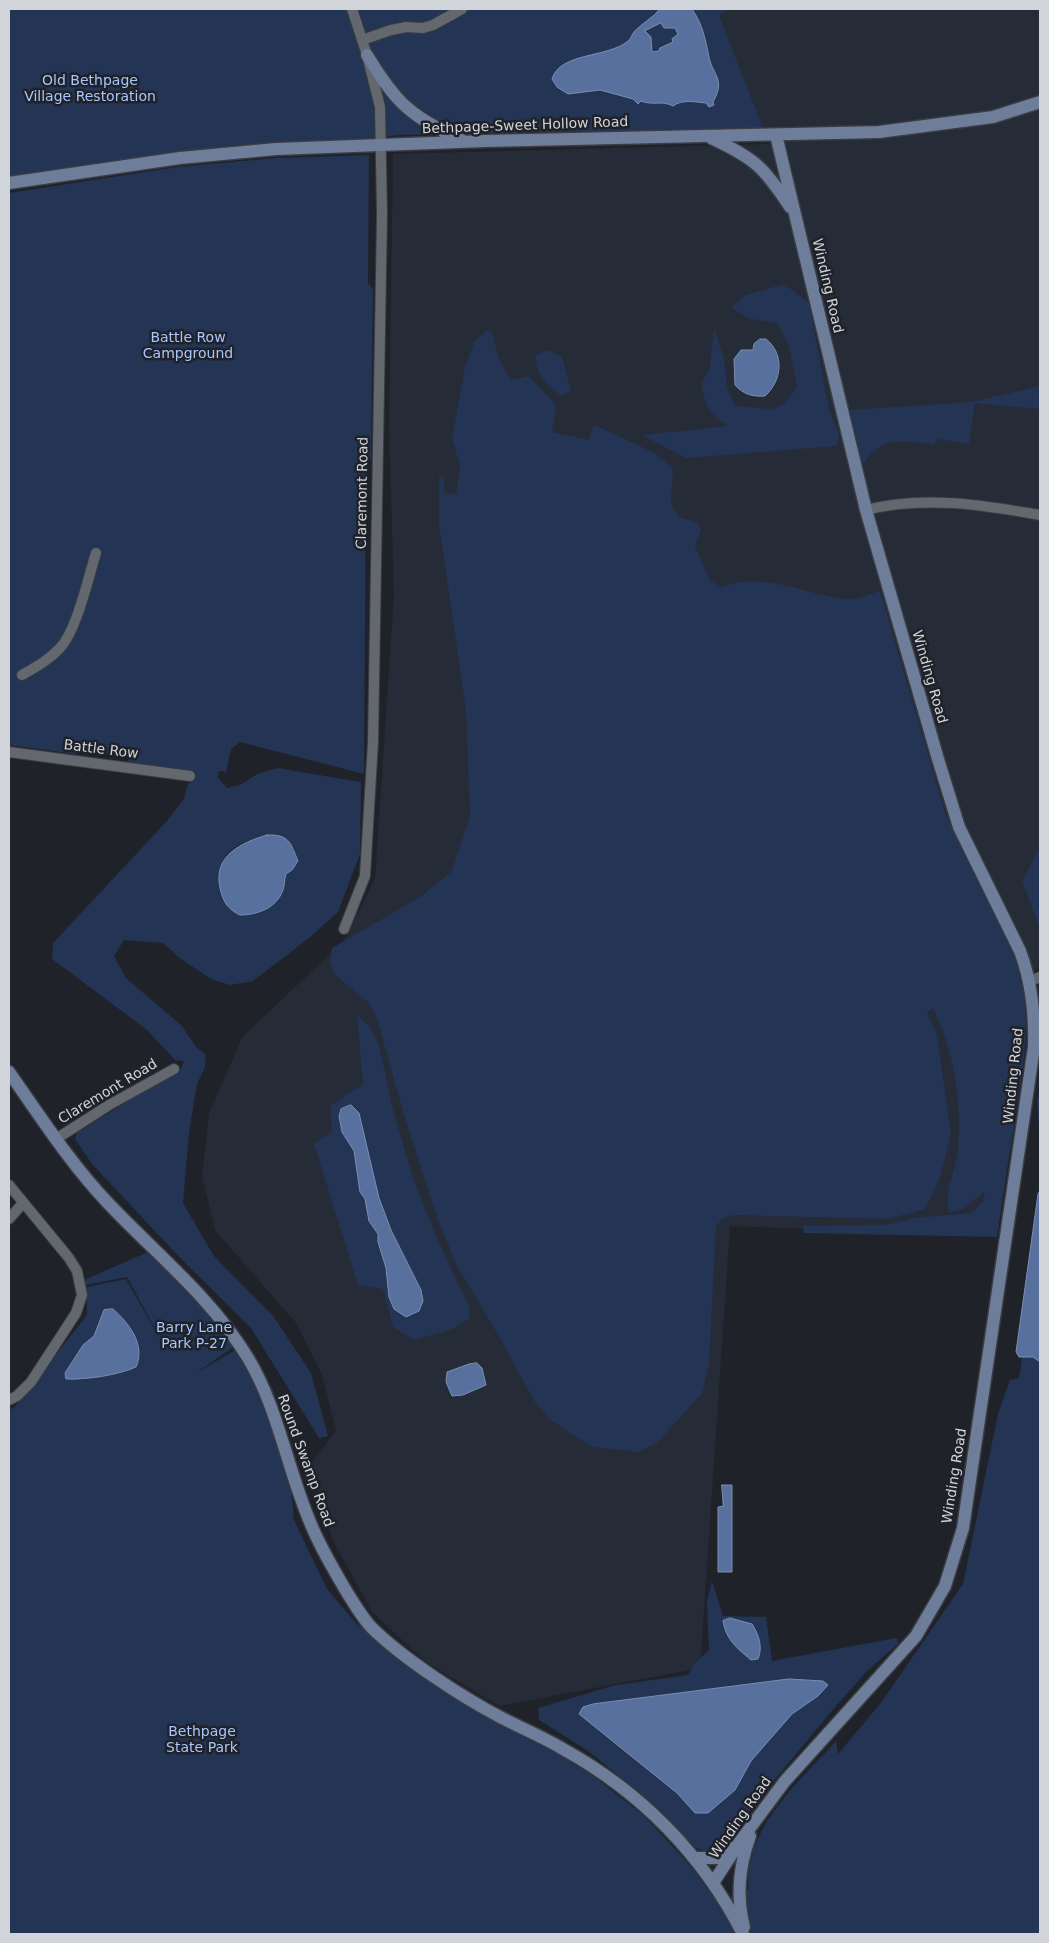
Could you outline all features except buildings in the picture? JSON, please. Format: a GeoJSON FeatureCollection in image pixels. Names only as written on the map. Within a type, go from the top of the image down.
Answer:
{"type":"FeatureCollection","features":[{"type":"Feature","properties":{"kind":"main road"},"geometry":{"type":"LineString","coordinates":[[367,55],[383,82],[405,108],[423,122],[465,142]]}},
{"type":"Feature","properties":{"kind":"main road","name":"Bethpage-Sweet Hollow Road"},"geometry":{"type":"LineString","coordinates":[[9,182],[180,158],[276,149],[465,142],[880,132],[993,117],[1040,102]]}},
{"type":"Feature","properties":{"kind":"main road","name":"Winding Road"},"geometry":{"type":"LineString","coordinates":[[714,1883],[741,1840],[785,1781],[916,1636],[939,1599],[950,1574],[963,1528],[1031,1074],[1035,1023],[1035,979],[959,827],[866,510],[776,134]]}},
{"type":"Feature","properties":{"kind":"main road"},"geometry":{"type":"LineString","coordinates":[[706,136],[743,153],[765,171],[795,216]]}},
{"type":"Feature","properties":{"kind":"main road","name":"Round Swamp Road"},"geometry":{"type":"LineString","coordinates":[[9,1072],[56,1139],[108,1203],[141,1234],[209,1306],[248,1358],[274,1414],[309,1520],[329,1562],[371,1627],[404,1654],[458,1692],[497,1716],[561,1747],[598,1770],[654,1814],[675,1834],[714,1883],[745,1934]]}},
{"type":"Feature","properties":{"kind":"main road"},"geometry":{"type":"LineString","coordinates":[[745,1934],[740,1899],[741,1867],[744,1852],[761,1812]]}},
{"type":"Feature","properties":{"kind":"main road"},"geometry":{"type":"LineString","coordinates":[[695,1858],[717,1858],[741,1840]]}},
{"type":"Feature","properties":{"kind":"street"},"geometry":{"type":"LineString","coordinates":[[352,9],[367,55]]}},
{"type":"Feature","properties":{"kind":"street"},"geometry":{"type":"LineString","coordinates":[[362,40],[391,30],[406,27],[423,28],[433,25],[462,9]]}},
{"type":"Feature","properties":{"kind":"street","name":"Claremont Road"},"geometry":{"type":"LineString","coordinates":[[344,929],[365,876],[373,742],[382,214],[380,107],[367,55]]}},
{"type":"Feature","properties":{"kind":"street"},"geometry":{"type":"LineString","coordinates":[[866,510],[880,506],[945,502],[990,506],[1040,515]]}},
{"type":"Feature","properties":{"kind":"street"},"geometry":{"type":"LineString","coordinates":[[22,675],[44,662],[55,652],[70,632],[96,553]]}},
{"type":"Feature","properties":{"kind":"street","name":"Battle Row"},"geometry":{"type":"LineString","coordinates":[[9,752],[190,776]]}},
{"type":"Feature","properties":{"kind":"street","name":"Claremont Road"},"geometry":{"type":"LineString","coordinates":[[56,1139],[109,1105],[174,1069]]}},
{"type":"Feature","properties":{"kind":"street"},"geometry":{"type":"LineString","coordinates":[[9,1185],[69,1258],[77,1271],[82,1295],[76,1313],[25,1389],[9,1400]]}},
{"type":"Feature","properties":{"kind":"street"},"geometry":{"type":"LineString","coordinates":[[9,1219],[23,1203]]}},
{"type":"Feature","properties":{"kind":"shaded area"},"geometry":{"type":"Polygon","coordinates":[[[660,9],[692,9],[696,15],[719,83],[713,102],[714,105],[709,107],[706,103],[689,101],[673,106],[665,103],[641,101],[638,104],[633,99],[600,90],[568,94],[557,87],[552,79],[557,70],[564,64],[619,46],[629,40],[637,29],[660,9]],[[661,23],[645,31],[651,37],[652,52],[659,51],[660,48],[673,42],[672,39],[678,34],[675,28],[664,28],[661,23]]]}},
{"type":"Feature","properties":{"kind":"shaded area"},"geometry":{"type":"Polygon","coordinates":[[[730,9],[1040,9],[1040,846],[1022,881],[1040,930],[1040,968],[1013,981],[996,1236],[730,1226],[700,1668],[499,1706],[426,1662],[372,1612],[332,1539],[311,1464],[336,1431],[322,1375],[296,1323],[215,1230],[202,1176],[209,1113],[243,1036],[343,942],[375,879],[394,594],[389,427],[393,154],[769,144],[718,15],[730,9]]]}},
{"type":"Feature","properties":{"kind":"shaded area"},"geometry":{"type":"Polygon","coordinates":[[[760,339],[766,339],[772,345],[779,360],[778,375],[775,383],[765,396],[748,394],[741,391],[735,385],[734,359],[741,350],[753,350],[754,344],[760,339]]]}},
{"type":"Feature","properties":{"kind":"shaded area"},"geometry":{"type":"Polygon","coordinates":[[[267,835],[285,838],[291,845],[298,861],[292,870],[286,874],[283,890],[276,902],[259,912],[240,915],[226,904],[223,897],[219,877],[221,867],[225,859],[238,847],[267,835]]]}},
{"type":"Feature","properties":{"kind":"shaded area"},"geometry":{"type":"Polygon","coordinates":[[[351,1105],[359,1113],[379,1198],[391,1230],[421,1290],[423,1301],[419,1311],[406,1317],[394,1309],[389,1297],[386,1268],[378,1242],[378,1234],[369,1221],[365,1199],[360,1192],[354,1151],[342,1132],[339,1116],[341,1109],[351,1105]]]}},
{"type":"Feature","properties":{"kind":"shaded area"},"geometry":{"type":"Polygon","coordinates":[[[1040,1191],[1040,1362],[1033,1357],[1019,1357],[1016,1352],[1038,1194],[1040,1191]]]}},
{"type":"Feature","properties":{"kind":"shaded area"},"geometry":{"type":"Polygon","coordinates":[[[113,1309],[125,1321],[134,1335],[139,1351],[136,1367],[102,1376],[66,1379],[65,1373],[83,1345],[94,1336],[104,1310],[113,1309]]]}},
{"type":"Feature","properties":{"kind":"shaded area"},"geometry":{"type":"Polygon","coordinates":[[[477,1363],[482,1368],[486,1385],[463,1395],[452,1396],[446,1382],[447,1372],[477,1363]]]}},
{"type":"Feature","properties":{"kind":"shaded area"},"geometry":{"type":"Polygon","coordinates":[[[722,1485],[732,1485],[732,1572],[718,1572],[718,1507],[723,1506],[722,1485]]]}},
{"type":"Feature","properties":{"kind":"shaded area"},"geometry":{"type":"Polygon","coordinates":[[[730,1618],[752,1624],[757,1632],[759,1641],[758,1659],[751,1660],[729,1639],[723,1621],[730,1618]]]}},
{"type":"Feature","properties":{"kind":"shaded area"},"geometry":{"type":"Polygon","coordinates":[[[789,1679],[823,1681],[828,1685],[818,1696],[792,1714],[751,1761],[735,1790],[708,1813],[695,1813],[677,1793],[579,1714],[583,1707],[593,1704],[789,1679]]]}},
{"type":"Feature","properties":{"kind":"green space","name":"Old Bethpage Village Restoration"},"geometry":{"type":"Polygon","coordinates":[[[9,9],[730,9],[719,15],[763,128],[398,135],[9,180],[9,9]]]}},
{"type":"Feature","properties":{"kind":"green space","name":"Battle Row Campground"},"geometry":{"type":"Polygon","coordinates":[[[369,155],[368,283],[373,289],[371,458],[366,468],[364,774],[240,742],[231,749],[226,772],[219,771],[218,778],[227,788],[242,784],[257,774],[278,768],[361,782],[360,854],[338,912],[309,938],[253,981],[230,985],[211,979],[181,959],[163,943],[124,940],[114,956],[126,978],[182,1026],[196,1047],[206,1055],[205,1067],[197,1084],[189,1133],[183,1203],[214,1256],[274,1317],[311,1373],[328,1436],[319,1438],[251,1328],[184,1262],[92,1164],[75,1139],[77,1132],[181,1069],[184,1061],[175,1060],[147,1030],[52,959],[53,943],[166,822],[184,799],[187,787],[196,772],[128,762],[129,757],[81,750],[76,754],[9,745],[9,193],[177,167],[276,158],[369,155]],[[267,835],[245,842],[234,848],[224,859],[219,873],[220,887],[224,899],[232,909],[243,914],[257,913],[280,897],[286,874],[292,870],[298,861],[294,847],[267,835]]]}},
{"type":"Feature","properties":{"kind":"green space"},"geometry":{"type":"Polygon","coordinates":[[[784,284],[809,303],[829,410],[839,434],[837,446],[686,458],[642,435],[728,426],[712,414],[701,385],[710,367],[714,328],[724,358],[727,387],[735,406],[771,409],[785,404],[797,387],[789,346],[778,324],[747,318],[731,307],[746,295],[784,284]]]}},
{"type":"Feature","properties":{"kind":"green space"},"geometry":{"type":"Polygon","coordinates":[[[488,330],[492,333],[499,359],[511,380],[529,376],[553,402],[556,411],[552,432],[589,440],[593,427],[597,426],[655,453],[673,469],[671,504],[679,517],[697,522],[701,530],[695,546],[709,579],[721,588],[751,581],[767,582],[846,599],[859,598],[880,591],[945,813],[1007,939],[1015,960],[1024,998],[1026,1015],[1025,1048],[997,1237],[803,1233],[804,1226],[886,1225],[913,1218],[971,1213],[983,1202],[985,1191],[963,1209],[949,1213],[948,1196],[957,1158],[959,1113],[951,1059],[933,1008],[927,1012],[937,1035],[951,1134],[940,1178],[925,1209],[888,1219],[735,1215],[723,1218],[716,1226],[709,1364],[702,1393],[658,1442],[639,1452],[592,1447],[549,1419],[534,1401],[504,1345],[457,1266],[438,1220],[404,1115],[377,1019],[369,1003],[334,974],[330,960],[332,948],[420,897],[452,871],[470,816],[466,711],[439,524],[439,477],[443,476],[445,493],[456,494],[460,466],[452,438],[465,367],[475,340],[488,330]]]}},
{"type":"Feature","properties":{"kind":"green space"},"geometry":{"type":"Polygon","coordinates":[[[549,350],[562,357],[571,391],[562,396],[546,383],[537,369],[536,355],[549,350]]]}},
{"type":"Feature","properties":{"kind":"green space"},"geometry":{"type":"Polygon","coordinates":[[[1040,386],[1040,409],[975,403],[969,444],[937,439],[934,444],[894,442],[878,448],[864,464],[859,459],[849,410],[972,402],[1040,386]]]}},
{"type":"Feature","properties":{"kind":"green space"},"geometry":{"type":"Polygon","coordinates":[[[1040,846],[1040,930],[1022,881],[1040,846]]]}},
{"type":"Feature","properties":{"kind":"green space"},"geometry":{"type":"Polygon","coordinates":[[[357,1016],[370,1026],[379,1045],[393,1110],[414,1181],[440,1245],[470,1308],[469,1319],[453,1329],[414,1340],[393,1327],[383,1289],[358,1285],[314,1144],[332,1131],[330,1106],[363,1084],[357,1016]]]}},
{"type":"Feature","properties":{"kind":"green space"},"geometry":{"type":"Polygon","coordinates":[[[1040,1086],[1040,1145],[1037,1101],[1040,1086]]]}},
{"type":"Feature","properties":{"kind":"green space","name":"Bethpage State Park"},"geometry":{"type":"Polygon","coordinates":[[[1040,1231],[1040,1934],[9,1934],[9,1409],[14,1408],[87,1315],[87,1287],[126,1279],[168,1353],[127,1277],[85,1285],[84,1280],[155,1249],[238,1344],[193,1375],[247,1343],[272,1388],[285,1426],[294,1520],[327,1589],[356,1623],[394,1654],[489,1719],[546,1747],[592,1775],[644,1816],[688,1863],[717,1902],[749,1889],[750,1867],[755,1846],[764,1826],[791,1790],[836,1741],[838,1754],[880,1704],[963,1584],[998,1414],[1010,1380],[1019,1378],[1040,1231]],[[94,1336],[83,1345],[65,1373],[81,1380],[128,1371],[94,1336]]]}},
{"type":"Feature","properties":{"kind":"green space"},"geometry":{"type":"Polygon","coordinates":[[[712,1581],[723,1616],[766,1617],[772,1661],[896,1638],[899,1643],[867,1671],[830,1713],[753,1806],[724,1850],[710,1852],[696,1848],[640,1793],[588,1751],[539,1720],[538,1708],[616,1685],[688,1675],[694,1664],[709,1650],[707,1602],[712,1581]],[[726,1688],[632,1700],[631,1755],[677,1793],[695,1813],[735,1790],[751,1761],[792,1714],[818,1696],[726,1688]]]}},
{"type":"Feature","properties":{"kind":"park label","name":"Barry Lane Park P-27"},"geometry":{"type":"Point","coordinates":[194,1336]}}]}
